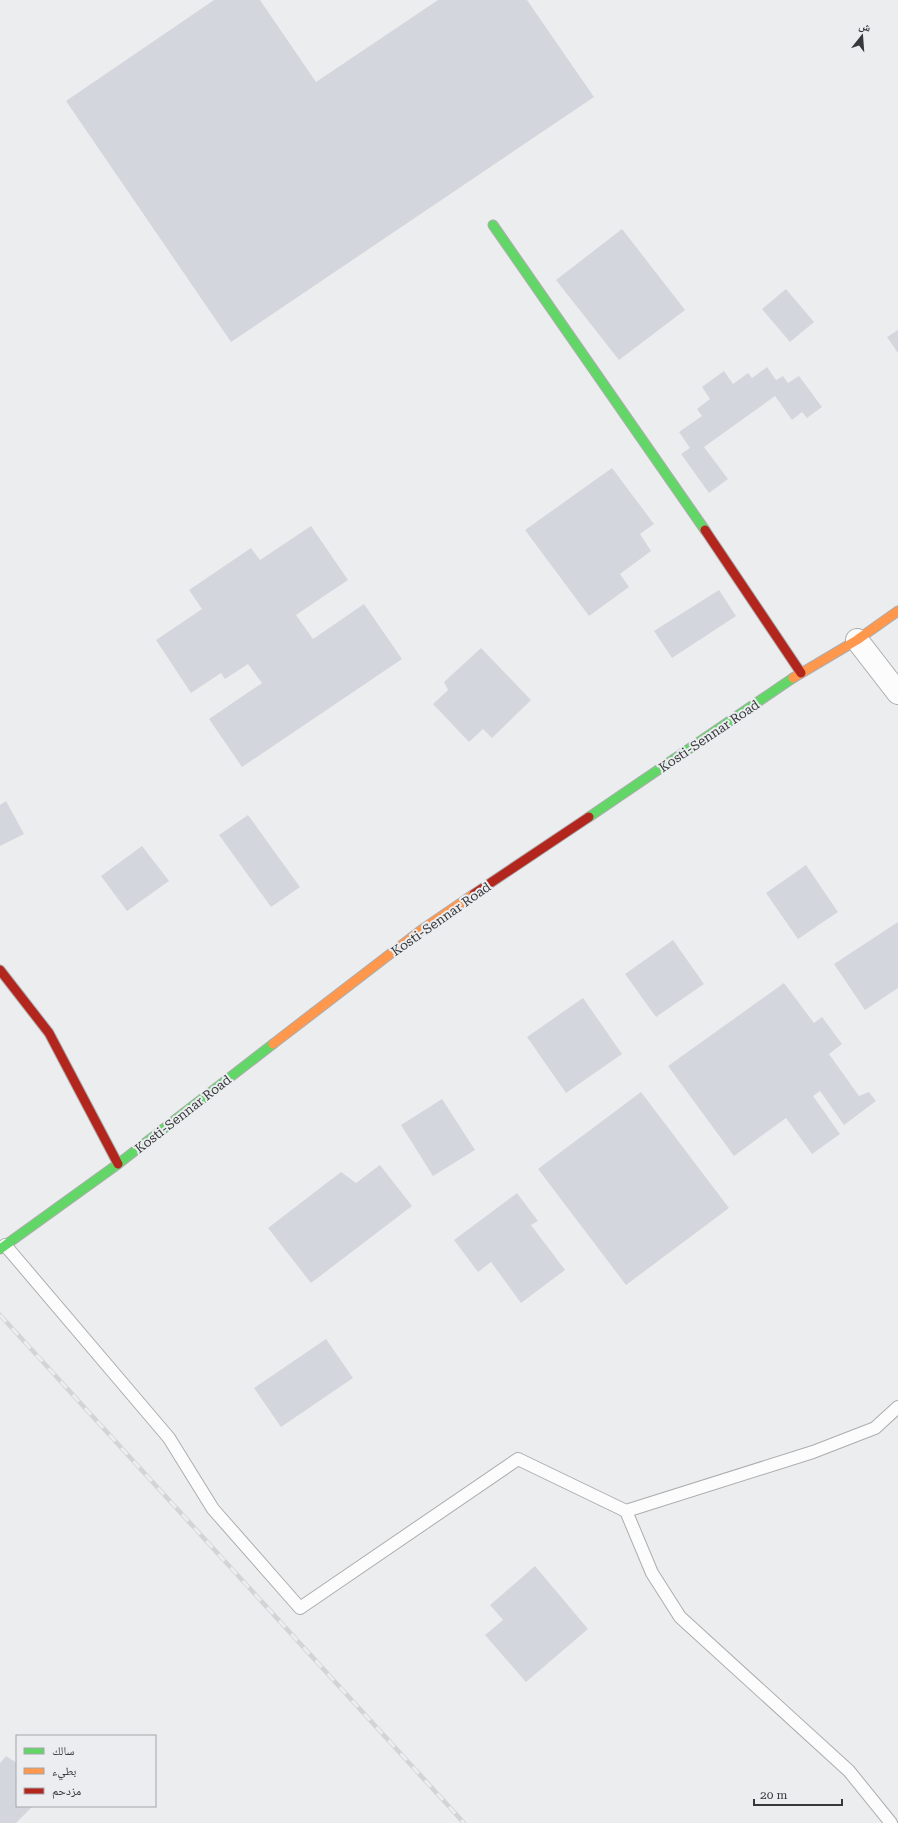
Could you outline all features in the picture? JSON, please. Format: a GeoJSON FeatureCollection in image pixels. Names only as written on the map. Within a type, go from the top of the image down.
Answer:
{"type":"FeatureCollection","features":[{"type":"Feature","properties":{"kind":"main road"},"geometry":{"type":"LineString","coordinates":[[493,226],[694,514],[801,673]]}},
{"type":"Feature","properties":{"kind":"main road","name":"Kosti-Sennar Road"},"geometry":{"type":"LineString","coordinates":[[3,1247],[118,1164],[420,931],[801,673],[857,640],[898,610]]}},
{"type":"Feature","properties":{"kind":"main road"},"geometry":{"type":"LineString","coordinates":[[0,970],[49,1033],[118,1164]]}},
{"type":"Feature","properties":{"kind":"street"},"geometry":{"type":"LineString","coordinates":[[857,640],[898,693]]}},
{"type":"Feature","properties":{"kind":"lane"},"geometry":{"type":"LineString","coordinates":[[3,1247],[169,1438],[213,1509],[300,1608],[518,1459],[626,1511],[652,1573],[680,1617],[849,1771],[891,1823]]}},
{"type":"Feature","properties":{"kind":"lane"},"geometry":{"type":"LineString","coordinates":[[626,1511],[813,1452],[875,1428],[898,1406]]}},
{"type":"Feature","properties":{"kind":"building"},"geometry":{"type":"Polygon","coordinates":[[[214,0],[260,0],[316,82],[438,0],[527,0],[594,97],[231,342],[66,101],[214,0]]]}},
{"type":"Feature","properties":{"kind":"building"},"geometry":{"type":"Polygon","coordinates":[[[622,229],[685,310],[619,360],[556,280],[622,229]]]}},
{"type":"Feature","properties":{"kind":"building"},"geometry":{"type":"Polygon","coordinates":[[[786,289],[814,322],[790,342],[762,309],[786,289]]]}},
{"type":"Feature","properties":{"kind":"building"},"geometry":{"type":"Polygon","coordinates":[[[898,330],[898,353],[887,337],[898,330]]]}},
{"type":"Feature","properties":{"kind":"building"},"geometry":{"type":"Polygon","coordinates":[[[767,367],[776,380],[783,376],[788,383],[799,376],[822,407],[807,418],[802,412],[792,420],[775,396],[704,447],[728,479],[709,493],[681,454],[690,448],[679,432],[702,416],[697,409],[710,399],[702,387],[724,371],[733,384],[748,373],[752,378],[767,367]]]}},
{"type":"Feature","properties":{"kind":"building"},"geometry":{"type":"Polygon","coordinates":[[[612,468],[654,524],[640,534],[651,551],[620,574],[629,587],[589,616],[525,530],[612,468]]]}},
{"type":"Feature","properties":{"kind":"building"},"geometry":{"type":"Polygon","coordinates":[[[311,526],[348,580],[296,615],[313,639],[364,604],[402,659],[242,767],[209,719],[262,683],[248,664],[225,679],[221,673],[191,693],[156,640],[202,609],[189,590],[251,548],[260,560],[311,526]]]}},
{"type":"Feature","properties":{"kind":"building"},"geometry":{"type":"Polygon","coordinates":[[[719,590],[736,616],[672,658],[654,631],[719,590]]]}},
{"type":"Feature","properties":{"kind":"building"},"geometry":{"type":"Polygon","coordinates":[[[481,648],[531,700],[492,738],[483,729],[469,742],[433,704],[448,690],[444,682],[481,648]]]}},
{"type":"Feature","properties":{"kind":"building"},"geometry":{"type":"Polygon","coordinates":[[[6,801],[24,834],[0,846],[0,805],[6,801]]]}},
{"type":"Feature","properties":{"kind":"building"},"geometry":{"type":"Polygon","coordinates":[[[248,815],[300,887],[271,907],[219,835],[248,815]]]}},
{"type":"Feature","properties":{"kind":"building"},"geometry":{"type":"Polygon","coordinates":[[[142,846],[169,881],[127,911],[101,876],[142,846]]]}},
{"type":"Feature","properties":{"kind":"building"},"geometry":{"type":"Polygon","coordinates":[[[806,865],[838,912],[798,939],[766,893],[806,865]]]}},
{"type":"Feature","properties":{"kind":"building"},"geometry":{"type":"Polygon","coordinates":[[[898,922],[898,988],[865,1010],[834,964],[898,922]]]}},
{"type":"Feature","properties":{"kind":"building"},"geometry":{"type":"Polygon","coordinates":[[[673,940],[704,984],[656,1017],[625,974],[673,940]]]}},
{"type":"Feature","properties":{"kind":"building"},"geometry":{"type":"Polygon","coordinates":[[[784,983],[814,1023],[822,1017],[842,1044],[829,1054],[859,1096],[869,1092],[876,1101],[844,1125],[820,1091],[813,1096],[840,1134],[812,1154],[786,1118],[734,1156],[668,1066],[784,983]]]}},
{"type":"Feature","properties":{"kind":"building"},"geometry":{"type":"Polygon","coordinates":[[[583,998],[622,1054],[566,1093],[527,1037],[583,998]]]}},
{"type":"Feature","properties":{"kind":"building"},"geometry":{"type":"Polygon","coordinates":[[[641,1092],[729,1208],[626,1285],[538,1169],[641,1092]]]}},
{"type":"Feature","properties":{"kind":"building"},"geometry":{"type":"Polygon","coordinates":[[[442,1099],[475,1150],[433,1176],[401,1125],[442,1099]]]}},
{"type":"Feature","properties":{"kind":"building"},"geometry":{"type":"Polygon","coordinates":[[[380,1165],[412,1206],[311,1283],[268,1228],[341,1172],[356,1183],[380,1165]]]}},
{"type":"Feature","properties":{"kind":"building"},"geometry":{"type":"Polygon","coordinates":[[[517,1193],[538,1221],[531,1225],[565,1270],[521,1303],[491,1262],[478,1272],[454,1240],[517,1193]]]}},
{"type":"Feature","properties":{"kind":"building"},"geometry":{"type":"Polygon","coordinates":[[[326,1339],[353,1378],[281,1427],[254,1388],[326,1339]]]}},
{"type":"Feature","properties":{"kind":"building"},"geometry":{"type":"Polygon","coordinates":[[[535,1566],[588,1629],[526,1682],[485,1635],[503,1620],[490,1605],[535,1566]]]}},
{"type":"Feature","properties":{"kind":"building"},"geometry":{"type":"Polygon","coordinates":[[[6,1756],[16,1762],[16,1807],[32,1807],[16,1823],[0,1823],[0,1763],[6,1756]]]}},
{"type":"Feature","properties":{"kind":"railway"},"geometry":{"type":"LineString","coordinates":[[0,1315],[464,1823]]}},
{"type":"Feature","properties":{"kind":"traffic: fast"},"geometry":{"type":"LineString","coordinates":[[493,225],[705,530]]}},
{"type":"Feature","properties":{"kind":"traffic: fast"},"geometry":{"type":"LineString","coordinates":[[589,817],[793,678]]}},
{"type":"Feature","properties":{"kind":"traffic: fast"},"geometry":{"type":"LineString","coordinates":[[0,1249],[118,1164],[273,1044]]}},
{"type":"Feature","properties":{"kind":"traffic: slow"},"geometry":{"type":"LineString","coordinates":[[793,678],[857,640],[898,611]]}},
{"type":"Feature","properties":{"kind":"traffic: slow"},"geometry":{"type":"LineString","coordinates":[[273,1044],[420,931],[474,894]]}},
{"type":"Feature","properties":{"kind":"traffic: jam"},"geometry":{"type":"LineString","coordinates":[[705,530],[801,673]]}},
{"type":"Feature","properties":{"kind":"traffic: jam"},"geometry":{"type":"LineString","coordinates":[[474,894],[589,817]]}},
{"type":"Feature","properties":{"kind":"traffic: jam"},"geometry":{"type":"LineString","coordinates":[[0,970],[49,1033],[118,1164]]}}]}
